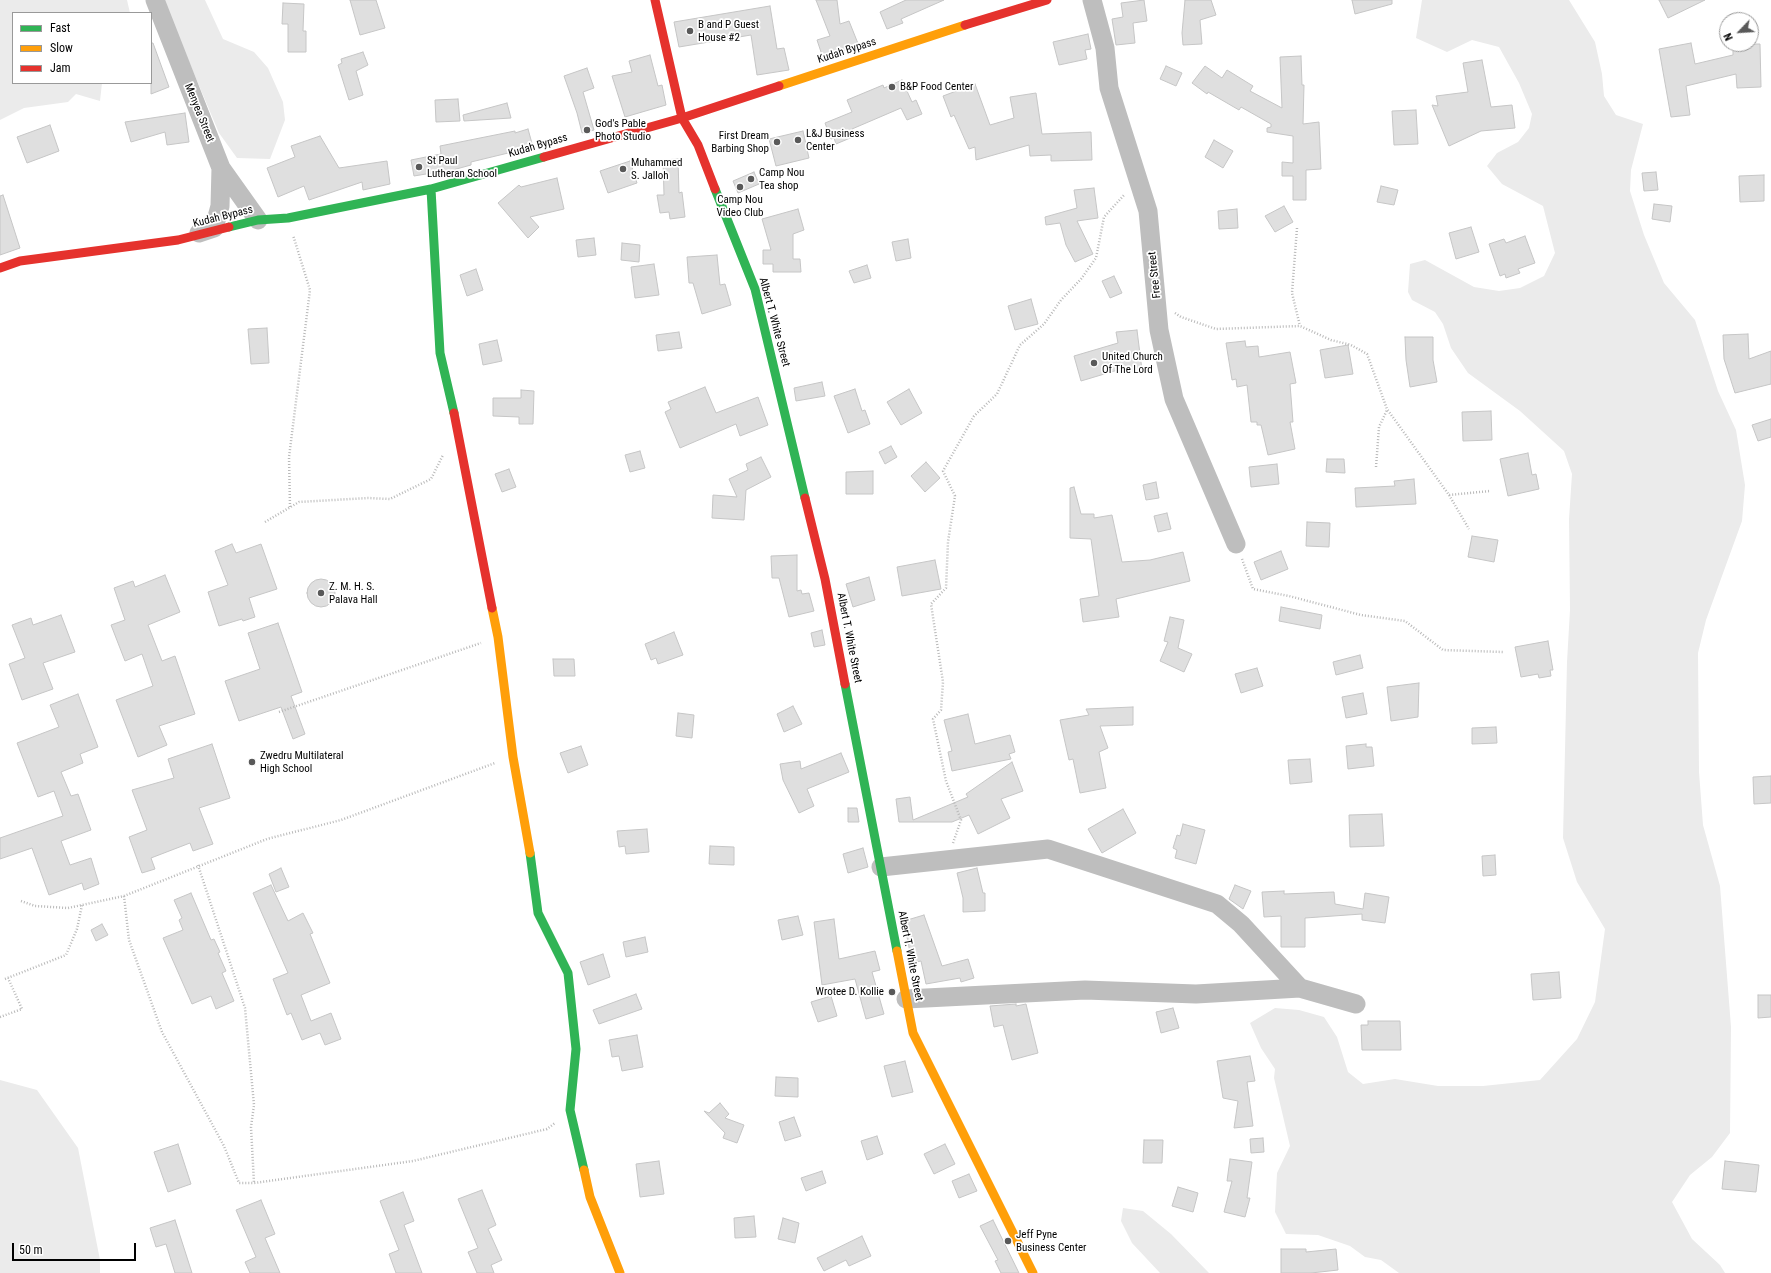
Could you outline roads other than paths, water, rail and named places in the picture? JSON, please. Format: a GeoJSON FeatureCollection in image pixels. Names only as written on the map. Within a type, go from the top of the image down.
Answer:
{"type":"FeatureCollection","features":[{"type":"Feature","properties":{"kind":"street","name":"Menyea Street"},"geometry":{"type":"LineString","coordinates":[[155,0],[221,168],[258,220]]}},
{"type":"Feature","properties":{"kind":"street","name":"Albert T. White Street"},"geometry":{"type":"LineString","coordinates":[[655,0],[682,118],[698,146],[755,290],[826,579],[913,1033],[1033,1273]]}},
{"type":"Feature","properties":{"kind":"street","name":"Kudah Bypass"},"geometry":{"type":"LineString","coordinates":[[0,268],[20,261],[178,240],[258,220],[288,218],[431,189],[682,118],[1003,12],[1047,0]]}},
{"type":"Feature","properties":{"kind":"street","name":"Free Street"},"geometry":{"type":"LineString","coordinates":[[1092,0],[1105,48],[1109,88],[1148,211],[1158,302],[1159,330],[1174,399],[1236,544]]}},
{"type":"Feature","properties":{"kind":"street"},"geometry":{"type":"LineString","coordinates":[[178,240],[214,228],[220,206],[221,168]]}},
{"type":"Feature","properties":{"kind":"street"},"geometry":{"type":"LineString","coordinates":[[431,189],[440,353],[457,428],[498,637],[513,757],[528,836],[538,912],[568,973],[576,1049],[570,1110],[590,1197],[620,1273]]}},
{"type":"Feature","properties":{"kind":"street"},"geometry":{"type":"LineString","coordinates":[[881,867],[1048,849],[1217,904],[1241,924],[1300,988]]}},
{"type":"Feature","properties":{"kind":"street"},"geometry":{"type":"LineString","coordinates":[[906,999],[1085,990],[1196,994],[1300,988],[1356,1004]]}},
{"type":"Feature","properties":{"kind":"place","name":"B and P Guest House #2"},"geometry":{"type":"Point","coordinates":[690,31]}},
{"type":"Feature","properties":{"kind":"place","name":"B&P Food Center"},"geometry":{"type":"Point","coordinates":[892,87]}},
{"type":"Feature","properties":{"kind":"place","name":"God's Pable Photo Studio"},"geometry":{"type":"Point","coordinates":[587,130]}},
{"type":"Feature","properties":{"kind":"place","name":"L&J Business Center"},"geometry":{"type":"Point","coordinates":[798,140]}},
{"type":"Feature","properties":{"kind":"place","name":"First Dream Barbing Shop"},"geometry":{"type":"Point","coordinates":[777,142]}},
{"type":"Feature","properties":{"kind":"place","name":"St Paul Lutheran School"},"geometry":{"type":"Point","coordinates":[419,167]}},
{"type":"Feature","properties":{"kind":"place","name":"Muhammed S. Jalloh"},"geometry":{"type":"Point","coordinates":[623,169]}},
{"type":"Feature","properties":{"kind":"place","name":"Camp Nou Tea shop"},"geometry":{"type":"Point","coordinates":[751,179]}},
{"type":"Feature","properties":{"kind":"place","name":"Camp Nou Video Club"},"geometry":{"type":"Point","coordinates":[740,187]}},
{"type":"Feature","properties":{"kind":"place","name":"United Church Of The Lord"},"geometry":{"type":"Point","coordinates":[1094,363]}},
{"type":"Feature","properties":{"kind":"place","name":"Z. M. H. S. Palava Hall"},"geometry":{"type":"Point","coordinates":[321,593]}},
{"type":"Feature","properties":{"kind":"place","name":"Zwedru Multilateral High School"},"geometry":{"type":"Point","coordinates":[252,762]}},
{"type":"Feature","properties":{"kind":"place","name":"Wrotee D. Kollie"},"geometry":{"type":"Point","coordinates":[892,992]}},
{"type":"Feature","properties":{"kind":"place","name":"Jeff Pyne Business Center"},"geometry":{"type":"Point","coordinates":[1008,1241]}}]}
